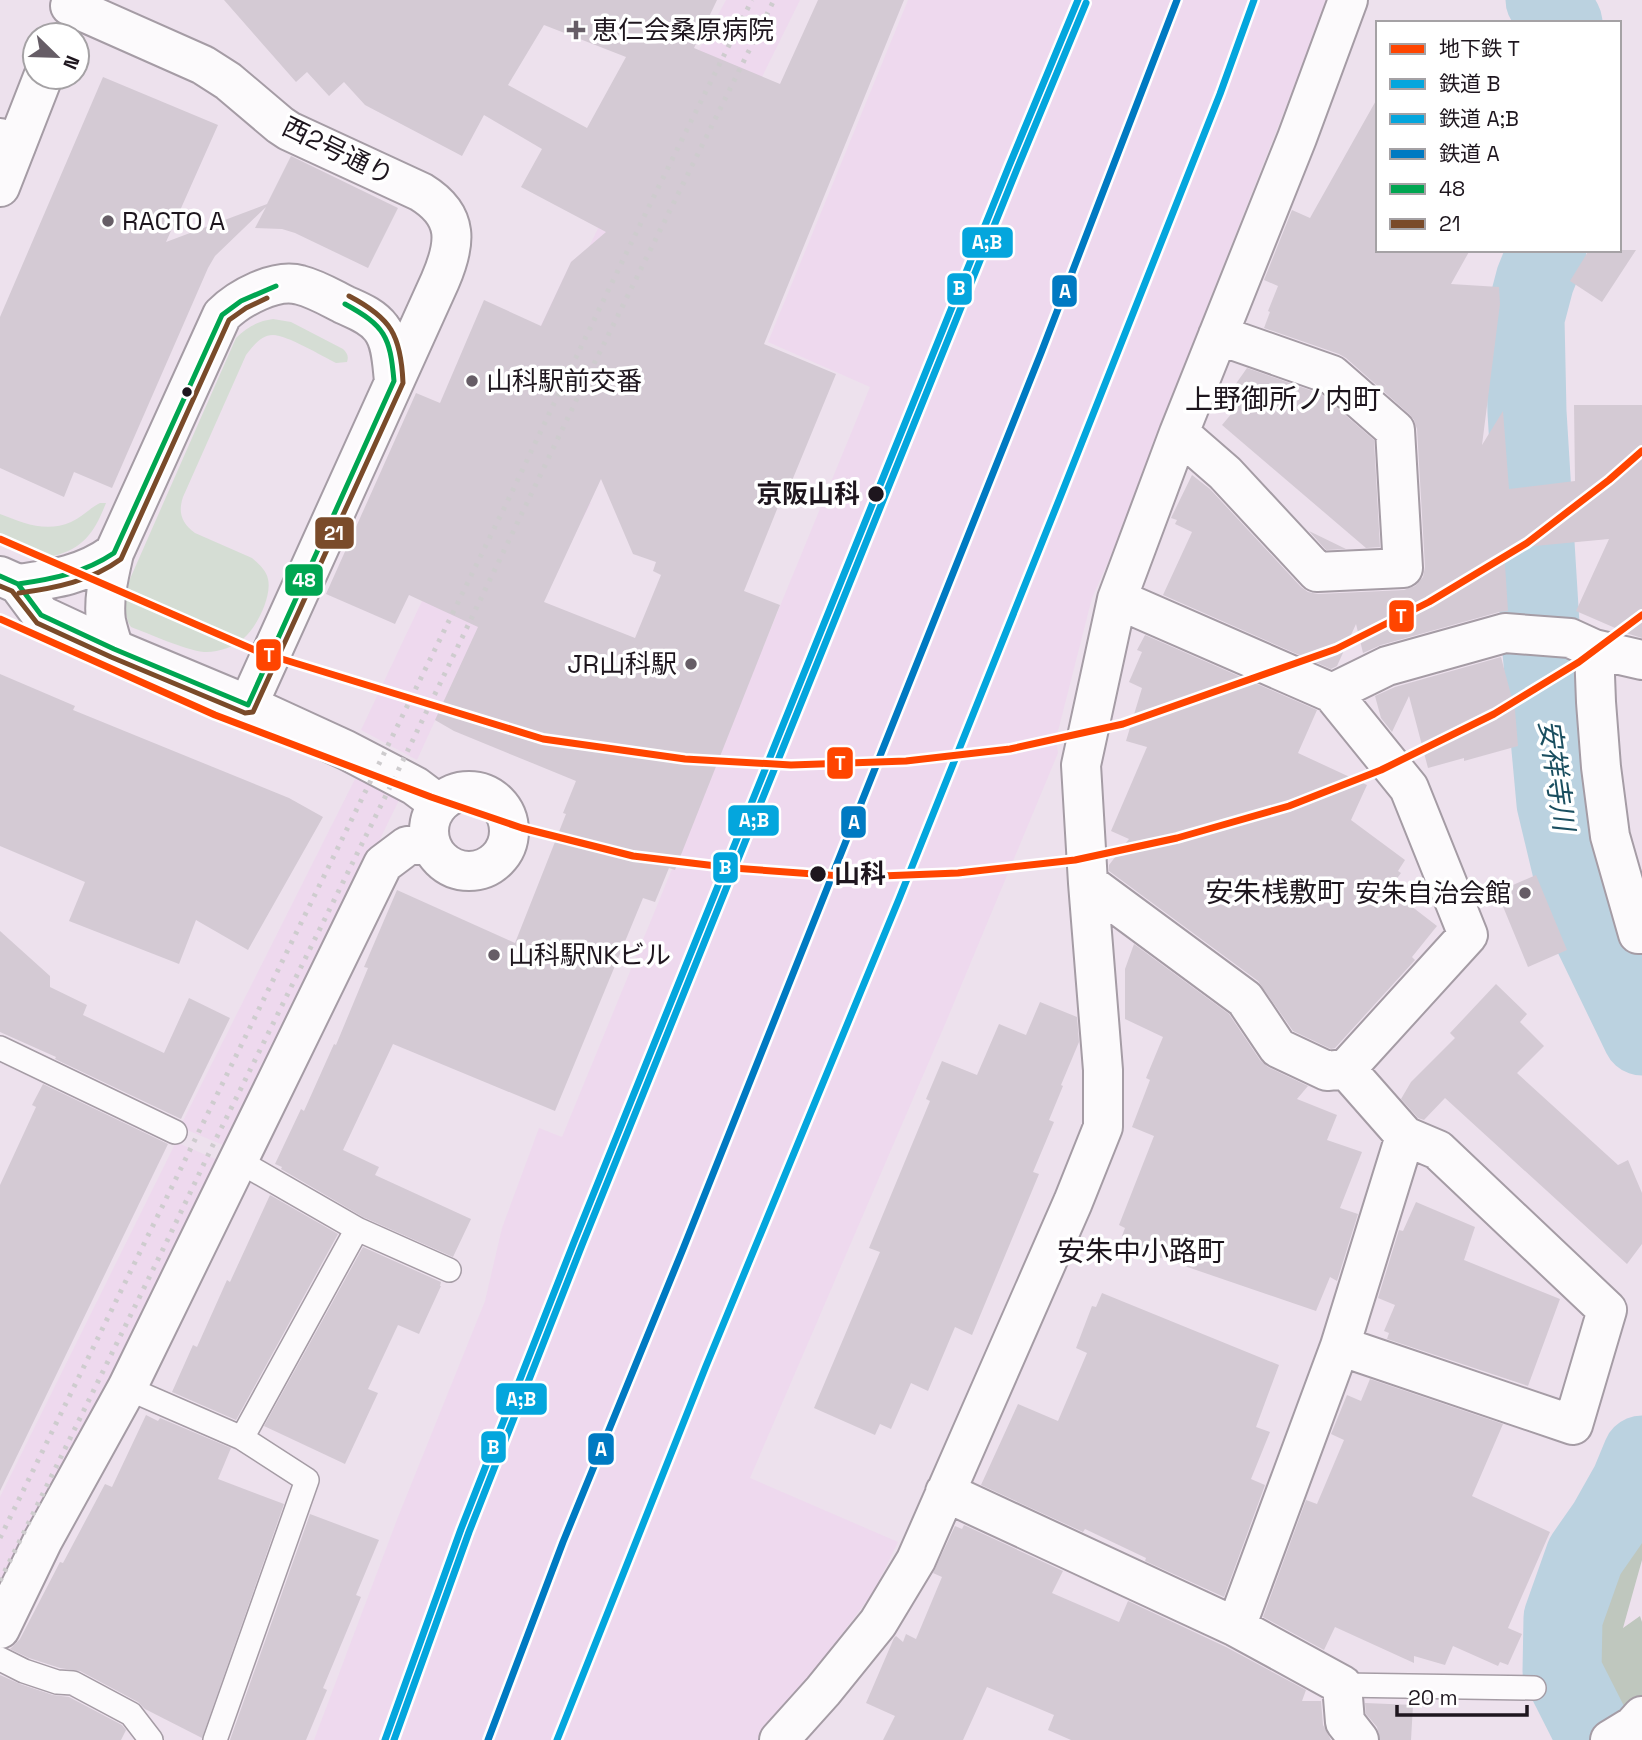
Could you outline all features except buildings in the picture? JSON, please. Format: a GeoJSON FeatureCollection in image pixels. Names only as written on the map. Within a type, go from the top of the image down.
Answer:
{"type":"FeatureCollection","features":[{"type":"Feature","properties":{"kind":"street"},"geometry":{"type":"LineString","coordinates":[[779,1740],[878,1623],[916,1560],[1073,1202],[1103,1127],[1103,1070],[1081,765],[1117,599],[1348,0]]}},
{"type":"Feature","properties":{"kind":"street","name":"西2号通り"},"geometry":{"type":"LineString","coordinates":[[67,14],[203,65],[228,81],[289,131],[421,192],[434,200],[442,210],[453,239],[440,281],[247,705]]}},
{"type":"Feature","properties":{"kind":"street"},"geometry":{"type":"LineString","coordinates":[[0,187],[8,141],[35,91]]}},
{"type":"Feature","properties":{"kind":"street"},"geometry":{"type":"LineString","coordinates":[[114,649],[106,621],[106,603],[114,553],[222,315],[233,304],[284,284],[312,288],[366,315],[383,329],[392,360],[394,381]]}},
{"type":"Feature","properties":{"kind":"street"},"geometry":{"type":"LineString","coordinates":[[1179,433],[1225,474],[1317,572],[1403,568],[1395,430],[1332,375],[1218,335]]}},
{"type":"Feature","properties":{"kind":"street"},"geometry":{"type":"LineString","coordinates":[[9,580],[72,575],[98,565],[114,553]]}},
{"type":"Feature","properties":{"kind":"street"},"geometry":{"type":"LineString","coordinates":[[9,580],[41,615],[247,705],[396,775],[439,804]]}},
{"type":"Feature","properties":{"kind":"street"},"geometry":{"type":"LineString","coordinates":[[1088,883],[1245,999],[1278,1048],[1327,1071],[1346,1069],[1468,935],[1409,788],[1332,692],[1117,599]]}},
{"type":"Feature","properties":{"kind":"street"},"geometry":{"type":"LineString","coordinates":[[1332,692],[1387,666],[1505,633],[1582,643],[1642,660]]}},
{"type":"Feature","properties":{"kind":"street"},"geometry":{"type":"LineString","coordinates":[[1582,643],[1596,702],[1610,836],[1638,934],[1642,934]]}},
{"type":"Feature","properties":{"kind":"street"},"geometry":{"type":"LineString","coordinates":[[461,791],[487,795],[506,813],[509,826],[504,852],[496,862],[484,869],[471,872],[445,865],[430,843],[428,830],[431,816],[439,804],[461,791]]}},
{"type":"Feature","properties":{"kind":"street"},"geometry":{"type":"LineString","coordinates":[[0,1629],[43,1540],[127,1388],[383,864],[407,846],[430,843]]}},
{"type":"Feature","properties":{"kind":"street"},"geometry":{"type":"LineString","coordinates":[[1340,1346],[1573,1425],[1607,1310],[1438,1150],[1405,1136],[1346,1069]]}},
{"type":"Feature","properties":{"kind":"street"},"geometry":{"type":"LineString","coordinates":[[1236,1627],[1340,1346],[1405,1136]]}},
{"type":"Feature","properties":{"kind":"street"},"geometry":{"type":"LineString","coordinates":[[945,1493],[1236,1627],[1342,1685],[1345,1722],[1359,1740]]}},
{"type":"Feature","properties":{"kind":"lane"},"geometry":{"type":"LineString","coordinates":[[0,1048],[175,1132]]}},
{"type":"Feature","properties":{"kind":"lane"},"geometry":{"type":"LineString","coordinates":[[237,1160],[357,1229],[449,1270]]}},
{"type":"Feature","properties":{"kind":"lane"},"geometry":{"type":"LineString","coordinates":[[242,1438],[357,1229]]}},
{"type":"Feature","properties":{"kind":"lane"},"geometry":{"type":"LineString","coordinates":[[127,1388],[242,1438],[307,1480],[215,1740]]}},
{"type":"Feature","properties":{"kind":"lane"},"geometry":{"type":"LineString","coordinates":[[0,1659],[24,1671],[57,1682],[73,1683],[108,1701],[131,1714],[151,1740]]}},
{"type":"Feature","properties":{"kind":"lane"},"geometry":{"type":"LineString","coordinates":[[1342,1685],[1534,1688]]}},
{"type":"Feature","properties":{"kind":"shaded area"},"geometry":{"type":"Polygon","coordinates":[[[726,0],[800,0],[762,77],[580,499],[591,503],[583,518],[455,677],[417,760],[361,730],[422,601],[529,351],[571,262],[589,247],[649,122],[676,102],[700,48],[726,0]]]}},
{"type":"Feature","properties":{"kind":"shaded area"},"geometry":{"type":"Polygon","coordinates":[[[908,0],[1328,0],[1117,542],[1092,598],[1056,739],[1058,753],[750,1478],[898,1542],[874,1591],[763,1740],[314,1740],[398,1517],[485,1301],[502,1228],[539,1128],[562,1137],[870,387],[768,342],[908,0]]]}},
{"type":"Feature","properties":{"kind":"shaded area"},"geometry":{"type":"Polygon","coordinates":[[[273,319],[291,322],[343,349],[348,360],[336,363],[295,342],[273,335],[261,339],[246,355],[183,497],[181,512],[184,521],[195,533],[252,558],[267,576],[268,594],[258,619],[240,641],[220,650],[196,651],[131,627],[122,597],[236,338],[253,325],[273,319]]]}},
{"type":"Feature","properties":{"kind":"shaded area"},"geometry":{"type":"Polygon","coordinates":[[[100,503],[106,503],[93,530],[80,544],[64,553],[34,558],[0,544],[0,514],[35,526],[53,527],[79,518],[100,503]]]}},
{"type":"Feature","properties":{"kind":"shaded area"},"geometry":{"type":"Polygon","coordinates":[[[358,773],[401,796],[230,1148],[180,1127],[358,773]]]}},
{"type":"Feature","properties":{"kind":"shaded area"},"geometry":{"type":"Polygon","coordinates":[[[176,1142],[222,1162],[0,1614],[0,1497],[176,1142]]]}},
{"type":"Feature","properties":{"kind":"shaded area"},"geometry":{"type":"Polygon","coordinates":[[[1642,1455],[1642,1560],[1623,1628],[1640,1616],[1642,1740],[1583,1740],[1534,1688],[1552,1607],[1608,1523],[1630,1484],[1642,1455]]]}},
{"type":"Feature","properties":{"kind":"waterway","name":"安祥寺川"},"geometry":{"type":"LineString","coordinates":[[1545,0],[1562,21]]}},
{"type":"Feature","properties":{"kind":"waterway","name":"安祥寺川"},"geometry":{"type":"LineString","coordinates":[[1546,252],[1535,280],[1525,318],[1527,412],[1541,641],[1556,803],[1582,912],[1642,1036]]}},
{"type":"Feature","properties":{"kind":"waterway","name":"安祥寺川"},"geometry":{"type":"LineString","coordinates":[[1597,1740],[1562,1671],[1563,1618],[1585,1556],[1608,1523],[1630,1484],[1642,1455]]}},
{"type":"Feature","properties":{"kind":"railway"},"geometry":{"type":"LineString","coordinates":[[0,1538],[752,0]]}},
{"type":"Feature","properties":{"kind":"railway"},"geometry":{"type":"LineString","coordinates":[[0,1581],[774,0]]}},
{"type":"Feature","properties":{"kind":"metro line","name":"T"},"geometry":{"type":"LineString","coordinates":[[0,539],[259,652],[543,739],[685,759],[791,765],[906,761],[1010,749],[1123,724],[1336,649],[1429,602],[1527,543],[1642,451]]}},
{"type":"Feature","properties":{"kind":"metro line","name":"T"},"geometry":{"type":"LineString","coordinates":[[0,619],[215,715],[431,797],[522,828],[633,856],[733,868],[855,877],[958,873],[1075,860],[1177,838],[1289,806],[1381,770],[1494,714],[1579,662],[1642,615]]}},
{"type":"Feature","properties":{"kind":"rail line","name":"B"},"geometry":{"type":"LineString","coordinates":[[385,1740],[461,1529],[574,1242],[1078,0]]}},
{"type":"Feature","properties":{"kind":"rail line","name":"A"},"geometry":{"type":"LineString","coordinates":[[488,1740],[563,1542],[1041,353],[1177,0]]}},
{"type":"Feature","properties":{"kind":"rail line","name":"B"},"geometry":{"type":"LineString","coordinates":[[557,1740],[706,1366],[899,899],[1063,490],[1220,94],[1254,0]]}},
{"type":"Feature","properties":{"kind":"rail line","name":"A;B"},"geometry":{"type":"LineString","coordinates":[[394,1740],[469,1532],[582,1245],[1086,3]]}},
{"type":"Feature","properties":{"kind":"transit line","name":"48"},"geometry":{"type":"LineString","coordinates":[[18,584],[68,574],[91,566],[114,553],[222,315],[241,301],[276,286]]}},
{"type":"Feature","properties":{"kind":"transit line","name":"21"},"geometry":{"type":"LineString","coordinates":[[0,586],[12,591],[37,623],[245,713],[253,712],[403,383],[400,352],[391,330],[375,312],[349,296]]}},
{"type":"Feature","properties":{"kind":"transit line","name":"21"},"geometry":{"type":"LineString","coordinates":[[19,593],[73,582],[98,573],[121,559],[229,320],[267,298]]}},
{"type":"Feature","properties":{"kind":"transit line","name":"48"},"geometry":{"type":"LineString","coordinates":[[0,576],[18,584],[41,615],[248,705],[394,381],[390,353],[383,334],[369,319],[345,304]]}},
{"type":"Feature","properties":{"kind":"place","name":"恵仁会桑原病院"},"geometry":{"type":"Point","coordinates":[576,30]}},
{"type":"Feature","properties":{"kind":"place","name":"RACTO A"},"geometry":{"type":"Point","coordinates":[108,221]}},
{"type":"Feature","properties":{"kind":"place","name":"山科駅前交番"},"geometry":{"type":"Point","coordinates":[472,381]}},
{"type":"Feature","properties":{"kind":"place","name":"京阪山科"},"geometry":{"type":"Point","coordinates":[876,494]}},
{"type":"Feature","properties":{"kind":"place","name":"JR山科駅"},"geometry":{"type":"Point","coordinates":[691,664]}},
{"type":"Feature","properties":{"kind":"place","name":"山科"},"geometry":{"type":"Point","coordinates":[818,874]}},
{"type":"Feature","properties":{"kind":"place","name":"安朱自治会館"},"geometry":{"type":"Point","coordinates":[1525,893]}},
{"type":"Feature","properties":{"kind":"place","name":"山科駅NKビル"},"geometry":{"type":"Point","coordinates":[494,955]}},
{"type":"Feature","properties":{"kind":"district","name":"上野御所ノ内町"},"geometry":{"type":"Point","coordinates":[1283,399]}},
{"type":"Feature","properties":{"kind":"district","name":"安朱桟敷町"},"geometry":{"type":"Point","coordinates":[1275,892]}},
{"type":"Feature","properties":{"kind":"district","name":"安朱中小路町"},"geometry":{"type":"Point","coordinates":[1141,1251]}}]}
